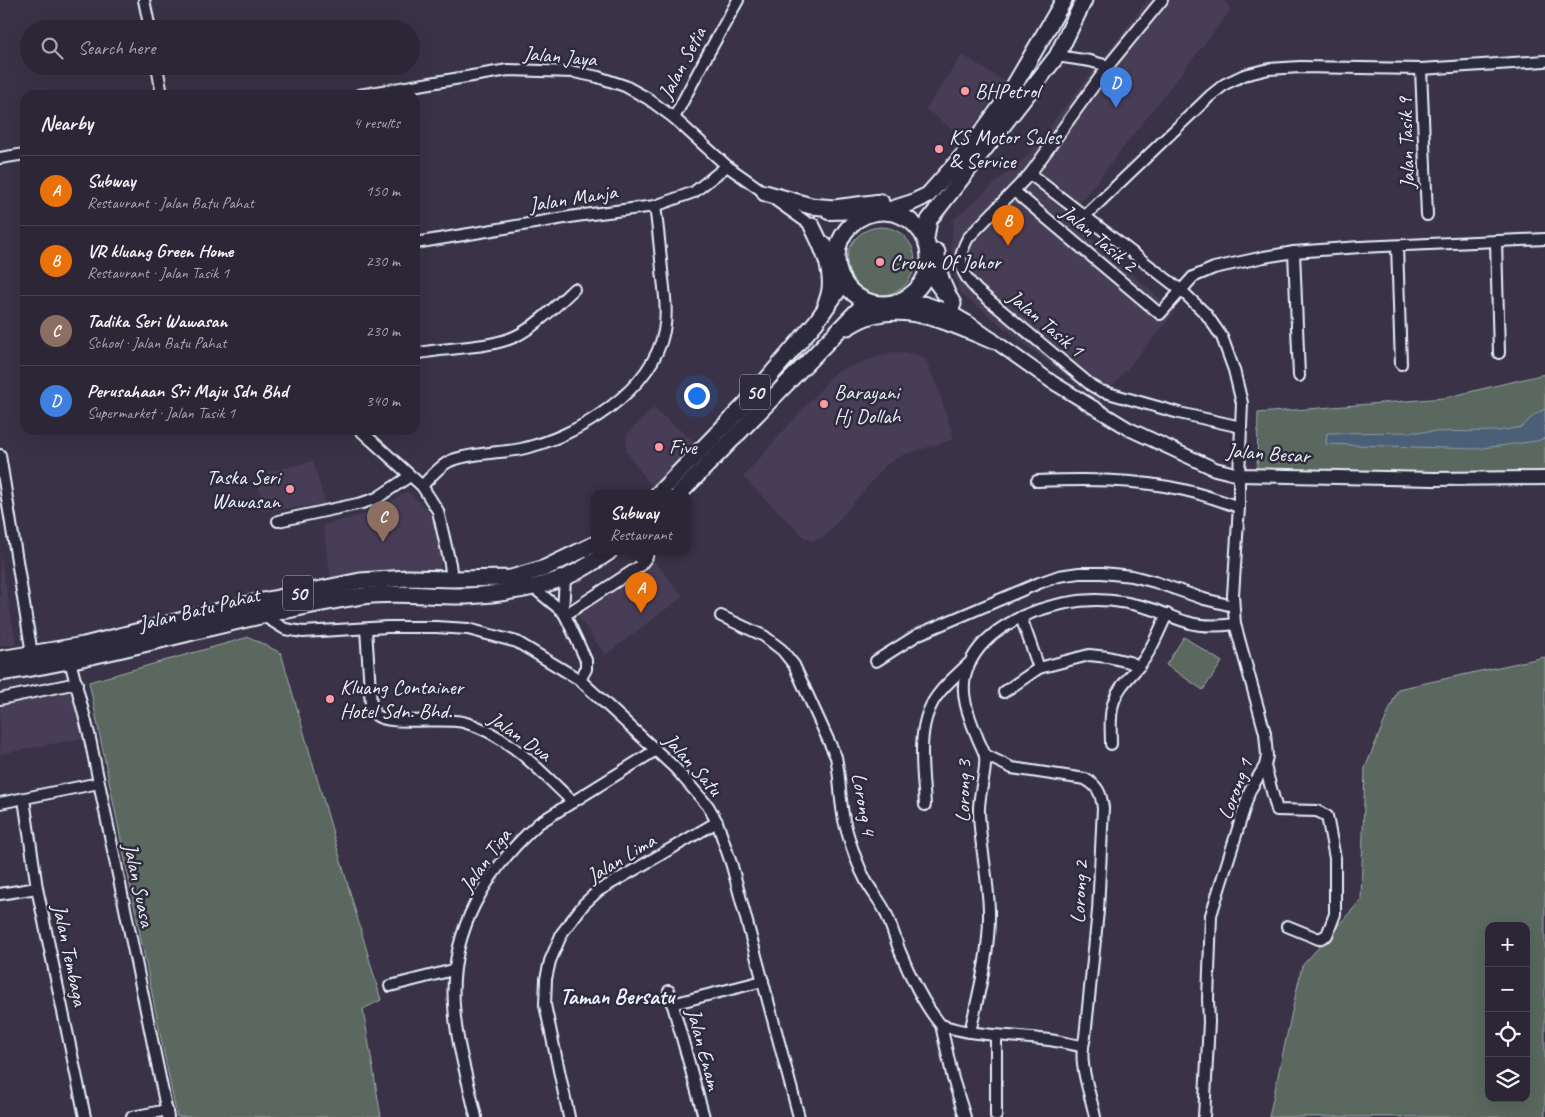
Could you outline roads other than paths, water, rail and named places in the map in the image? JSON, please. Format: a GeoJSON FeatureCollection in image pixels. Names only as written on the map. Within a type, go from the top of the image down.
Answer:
{"type":"FeatureCollection","features":[{"type":"Feature","properties":{"kind":"highway"},"geometry":{"type":"LineString","coordinates":[[886,212],[928,195],[975,142],[1008,98],[1064,0]]}},
{"type":"Feature","properties":{"kind":"highway"},"geometry":{"type":"LineString","coordinates":[[926,238],[929,220],[1057,56],[1084,0]]}},
{"type":"Feature","properties":{"kind":"highway"},"geometry":{"type":"LineString","coordinates":[[765,193],[811,206],[834,208],[865,206],[894,200],[922,189],[952,169]]}},
{"type":"Feature","properties":{"kind":"highway"},"geometry":{"type":"LineString","coordinates":[[940,206],[935,236],[938,272],[942,285],[953,304]]}},
{"type":"Feature","properties":{"kind":"highway"},"geometry":{"type":"LineString","coordinates":[[886,212],[898,214],[909,219],[926,238],[930,261],[927,272],[921,284],[912,294],[900,301],[889,304],[867,301],[854,293],[844,282],[839,271],[837,260],[839,244],[845,231],[856,220],[870,213],[886,212]]}},
{"type":"Feature","properties":{"kind":"highway"},"geometry":{"type":"LineString","coordinates":[[812,226],[826,254],[830,284],[828,298],[816,322]]}},
{"type":"Feature","properties":{"kind":"highway","name":"50"},"geometry":{"type":"LineString","coordinates":[[662,490],[744,405],[816,322],[844,282]]}},
{"type":"Feature","properties":{"kind":"highway","name":"50"},"geometry":{"type":"LineString","coordinates":[[683,490],[867,301]]}},
{"type":"Feature","properties":{"kind":"highway"},"geometry":{"type":"LineString","coordinates":[[823,345],[857,321],[871,315],[901,312],[939,320],[991,340]]}},
{"type":"Feature","properties":{"kind":"highway","name":"Jalan Batu Pahat"},"geometry":{"type":"LineString","coordinates":[[0,659],[84,645],[239,606],[360,581],[408,578],[510,578],[546,568],[591,547]]}},
{"type":"Feature","properties":{"kind":"highway","name":"Jalan Batu Pahat"},"geometry":{"type":"LineString","coordinates":[[0,673],[70,661],[262,615],[364,596],[408,593],[467,596],[534,588],[565,578],[604,555]]}},
{"type":"Feature","properties":{"kind":"main road","name":"Jalan Besar"},"geometry":{"type":"LineString","coordinates":[[927,272],[969,323]]}},
{"type":"Feature","properties":{"kind":"main road","name":"Jalan Besar"},"geometry":{"type":"LineString","coordinates":[[900,301],[925,303],[969,323],[1052,382],[1143,436],[1215,469],[1239,475],[1434,479],[1545,478]]}},
{"type":"Feature","properties":{"kind":"street"},"geometry":{"type":"LineString","coordinates":[[144,0],[148,20]]}},
{"type":"Feature","properties":{"kind":"street","name":"Jalan Setia"},"geometry":{"type":"LineString","coordinates":[[674,118],[738,0]]}},
{"type":"Feature","properties":{"kind":"street","name":"Jalan Tasik 1"},"geometry":{"type":"LineString","coordinates":[[1162,0],[1108,66],[1030,174],[968,238],[962,249],[961,261],[963,272],[977,290],[1092,386],[1101,391],[1179,413],[1241,427]]}},
{"type":"Feature","properties":{"kind":"street"},"geometry":{"type":"LineString","coordinates":[[1057,56],[1090,60],[1108,66]]}},
{"type":"Feature","properties":{"kind":"street"},"geometry":{"type":"LineString","coordinates":[[1085,216],[1210,96],[1225,84],[1244,75],[1269,69],[1300,67],[1421,69],[1543,62]]}},
{"type":"Feature","properties":{"kind":"street","name":"Jalan Tasik 9"},"geometry":{"type":"LineString","coordinates":[[1421,69],[1427,215]]}},
{"type":"Feature","properties":{"kind":"street","name":"Jalan Jaya"},"geometry":{"type":"LineString","coordinates":[[389,90],[508,70],[574,72],[598,77],[625,86],[647,98],[674,118],[727,166],[812,226],[837,260]]}},
{"type":"Feature","properties":{"kind":"street"},"geometry":{"type":"LineString","coordinates":[[159,75],[161,90]]}},
{"type":"Feature","properties":{"kind":"street"},"geometry":{"type":"LineString","coordinates":[[0,158],[20,155]]}},
{"type":"Feature","properties":{"kind":"street","name":"Jalan Manja"},"geometry":{"type":"LineString","coordinates":[[420,242],[576,216],[655,206],[694,192],[727,166]]}},
{"type":"Feature","properties":{"kind":"street","name":"Lorong 1"},"geometry":{"type":"LineString","coordinates":[[1030,174],[1182,291],[1206,314],[1222,336],[1230,356],[1242,403],[1239,506],[1233,606],[1235,624],[1268,749],[1265,766],[1250,790],[1211,916],[1204,1117]]}},
{"type":"Feature","properties":{"kind":"street","name":"Jalan Tasik 2"},"geometry":{"type":"LineString","coordinates":[[1014,191],[1160,314],[1182,291]]}},
{"type":"Feature","properties":{"kind":"street","name":"Jalan Jaya"},"geometry":{"type":"LineString","coordinates":[[779,202],[804,210],[828,214],[870,213]]}},
{"type":"Feature","properties":{"kind":"street"},"geometry":{"type":"LineString","coordinates":[[422,486],[436,471],[450,461],[546,443],[567,434],[606,410],[638,382],[655,356],[664,331],[666,303],[655,206]]}},
{"type":"Feature","properties":{"kind":"street"},"geometry":{"type":"LineString","coordinates":[[1182,291],[1193,277],[1214,268],[1294,252],[1545,240]]}},
{"type":"Feature","properties":{"kind":"street"},"geometry":{"type":"LineString","coordinates":[[1496,241],[1499,353]]}},
{"type":"Feature","properties":{"kind":"street"},"geometry":{"type":"LineString","coordinates":[[1397,246],[1401,364]]}},
{"type":"Feature","properties":{"kind":"street"},"geometry":{"type":"LineString","coordinates":[[1294,252],[1299,376]]}},
{"type":"Feature","properties":{"kind":"street"},"geometry":{"type":"LineString","coordinates":[[420,353],[497,342],[514,337],[545,315],[574,289]]}},
{"type":"Feature","properties":{"kind":"street"},"geometry":{"type":"LineString","coordinates":[[365,435],[422,486],[438,511],[452,579]]}},
{"type":"Feature","properties":{"kind":"street"},"geometry":{"type":"LineString","coordinates":[[0,455],[32,654]]}},
{"type":"Feature","properties":{"kind":"street"},"geometry":{"type":"LineString","coordinates":[[278,521],[377,498],[410,476]]}},
{"type":"Feature","properties":{"kind":"street"},"geometry":{"type":"LineString","coordinates":[[1037,481],[1078,479],[1121,481],[1184,490],[1239,506]]}},
{"type":"Feature","properties":{"kind":"street"},"geometry":{"type":"LineString","coordinates":[[564,613],[640,566],[647,555]]}},
{"type":"Feature","properties":{"kind":"street"},"geometry":{"type":"LineString","coordinates":[[876,661],[919,634],[1039,582],[1059,576],[1080,573],[1132,576],[1156,582],[1204,599],[1233,606]]}},
{"type":"Feature","properties":{"kind":"street"},"geometry":{"type":"LineString","coordinates":[[564,613],[565,578]]}},
{"type":"Feature","properties":{"kind":"street"},"geometry":{"type":"LineString","coordinates":[[534,588],[564,613],[586,660],[586,669],[580,680]]}},
{"type":"Feature","properties":{"kind":"street","name":"Lorong 3"},"geometry":{"type":"LineString","coordinates":[[970,1032],[989,934],[989,898],[979,810],[985,755],[966,704],[965,675],[977,651],[998,630],[1020,617],[1044,608],[1067,603],[1106,601],[1129,603],[1167,614],[1188,623],[1203,625],[1235,624]]}},
{"type":"Feature","properties":{"kind":"street"},"geometry":{"type":"LineString","coordinates":[[1111,744],[1113,703],[1123,684],[1139,666],[1167,614]]}},
{"type":"Feature","properties":{"kind":"street","name":"Jalan Satu"},"geometry":{"type":"LineString","coordinates":[[262,615],[285,629],[294,630],[319,632],[436,627],[468,630],[517,642],[580,680],[656,750],[690,784],[708,806],[717,822],[732,866],[799,1117]]}},
{"type":"Feature","properties":{"kind":"street","name":"Lorong 4"},"geometry":{"type":"LineString","coordinates":[[722,616],[764,636],[782,650],[794,665],[836,757],[846,827],[856,860],[887,915],[911,975],[935,1019],[941,1025]]}},
{"type":"Feature","properties":{"kind":"street"},"geometry":{"type":"LineString","coordinates":[[1020,617],[1039,668]]}},
{"type":"Feature","properties":{"kind":"street","name":"Jalan Dua"},"geometry":{"type":"LineString","coordinates":[[366,629],[371,705],[375,715],[385,720],[460,721],[476,726],[493,734],[508,745],[573,802]]}},
{"type":"Feature","properties":{"kind":"street"},"geometry":{"type":"LineString","coordinates":[[1004,692],[1033,670],[1089,655],[1124,660],[1139,666]]}},
{"type":"Feature","properties":{"kind":"street","name":"Jalan Suasa"},"geometry":{"type":"LineString","coordinates":[[70,661],[77,683],[99,784],[168,1114]]}},
{"type":"Feature","properties":{"kind":"street"},"geometry":{"type":"LineString","coordinates":[[925,805],[921,739],[929,711],[939,692],[970,663]]}},
{"type":"Feature","properties":{"kind":"street"},"geometry":{"type":"LineString","coordinates":[[0,699],[77,683]]}},
{"type":"Feature","properties":{"kind":"street","name":"Jalan Tiga"},"geometry":{"type":"LineString","coordinates":[[476,1117],[459,1045],[454,1006],[453,970],[468,919],[479,895],[495,870],[524,836],[539,823],[656,750]]}},
{"type":"Feature","properties":{"kind":"street","name":"Lorong 2"},"geometry":{"type":"LineString","coordinates":[[985,755],[1012,768],[1085,779],[1094,784],[1100,791],[1103,808],[1098,910],[1085,1037],[1082,1046],[1082,1064],[1095,1117]]}},
{"type":"Feature","properties":{"kind":"street"},"geometry":{"type":"LineString","coordinates":[[1265,766],[1277,810],[1317,811],[1327,816],[1335,858],[1335,914],[1327,935],[1319,939],[1287,926]]}},
{"type":"Feature","properties":{"kind":"street"},"geometry":{"type":"LineString","coordinates":[[0,803],[99,784]]}},
{"type":"Feature","properties":{"kind":"street","name":"Jalan Tembaga"},"geometry":{"type":"LineString","coordinates":[[24,799],[37,888],[85,1117]]}},
{"type":"Feature","properties":{"kind":"street","name":"Jalan Lima"},"geometry":{"type":"LineString","coordinates":[[569,1117],[545,1005],[547,970],[562,933],[584,904],[598,892],[717,822]]}},
{"type":"Feature","properties":{"kind":"street"},"geometry":{"type":"LineString","coordinates":[[0,894],[37,888]]}},
{"type":"Feature","properties":{"kind":"street"},"geometry":{"type":"LineString","coordinates":[[390,986],[453,970]]}},
{"type":"Feature","properties":{"kind":"street"},"geometry":{"type":"LineString","coordinates":[[672,1004],[763,981]]}},
{"type":"Feature","properties":{"kind":"street","name":"Jalan Enam"},"geometry":{"type":"LineString","coordinates":[[669,991],[704,1117]]}},
{"type":"Feature","properties":{"kind":"street"},"geometry":{"type":"LineString","coordinates":[[965,1117],[953,1079],[941,1025],[996,1036],[1043,1039],[1082,1046]]}},
{"type":"Feature","properties":{"kind":"street"},"geometry":{"type":"LineString","coordinates":[[996,1036],[996,1116]]}},
{"type":"Feature","properties":{"kind":"street"},"geometry":{"type":"LineString","coordinates":[[132,1117],[168,1114]]}},
{"type":"Feature","properties":{"kind":"water"},"geometry":{"type":"Polygon","coordinates":[[[1545,409],[1545,438],[1537,441],[1475,449],[1326,444],[1327,433],[1499,431],[1522,427],[1534,415],[1545,409]]]}},
{"type":"Feature","properties":{"kind":"place","name":"BHPetrol"},"geometry":{"type":"Point","coordinates":[965,91]}},
{"type":"Feature","properties":{"kind":"place","name":"Perusahaan Sri Maju Sdn Bhd"},"geometry":{"type":"Point","coordinates":[1116,108]}},
{"type":"Feature","properties":{"kind":"place","name":"KS Motor Sales & Service"},"geometry":{"type":"Point","coordinates":[939,149]}},
{"type":"Feature","properties":{"kind":"place","name":"VR kluang Green Home"},"geometry":{"type":"Point","coordinates":[1008,246]}},
{"type":"Feature","properties":{"kind":"place","name":"Crown Of Johor"},"geometry":{"type":"Point","coordinates":[880,262]}},
{"type":"Feature","properties":{"kind":"place","name":"Barayani Hj Dollah"},"geometry":{"type":"Point","coordinates":[824,404]}},
{"type":"Feature","properties":{"kind":"place","name":"Five"},"geometry":{"type":"Point","coordinates":[659,447]}},
{"type":"Feature","properties":{"kind":"place","name":"Taska Seri Wawasan"},"geometry":{"type":"Point","coordinates":[290,489]}},
{"type":"Feature","properties":{"kind":"place","name":"Tadika Seri Wawasan"},"geometry":{"type":"Point","coordinates":[383,542]}},
{"type":"Feature","properties":{"kind":"place","name":"Subway"},"geometry":{"type":"Point","coordinates":[641,613]}},
{"type":"Feature","properties":{"kind":"place","name":"Kluang Container Hotel Sdn. Bhd."},"geometry":{"type":"Point","coordinates":[330,699]}},
{"type":"Feature","properties":{"kind":"district","name":"Taman Bersatu"},"geometry":{"type":"Point","coordinates":[617,997]}}]}
